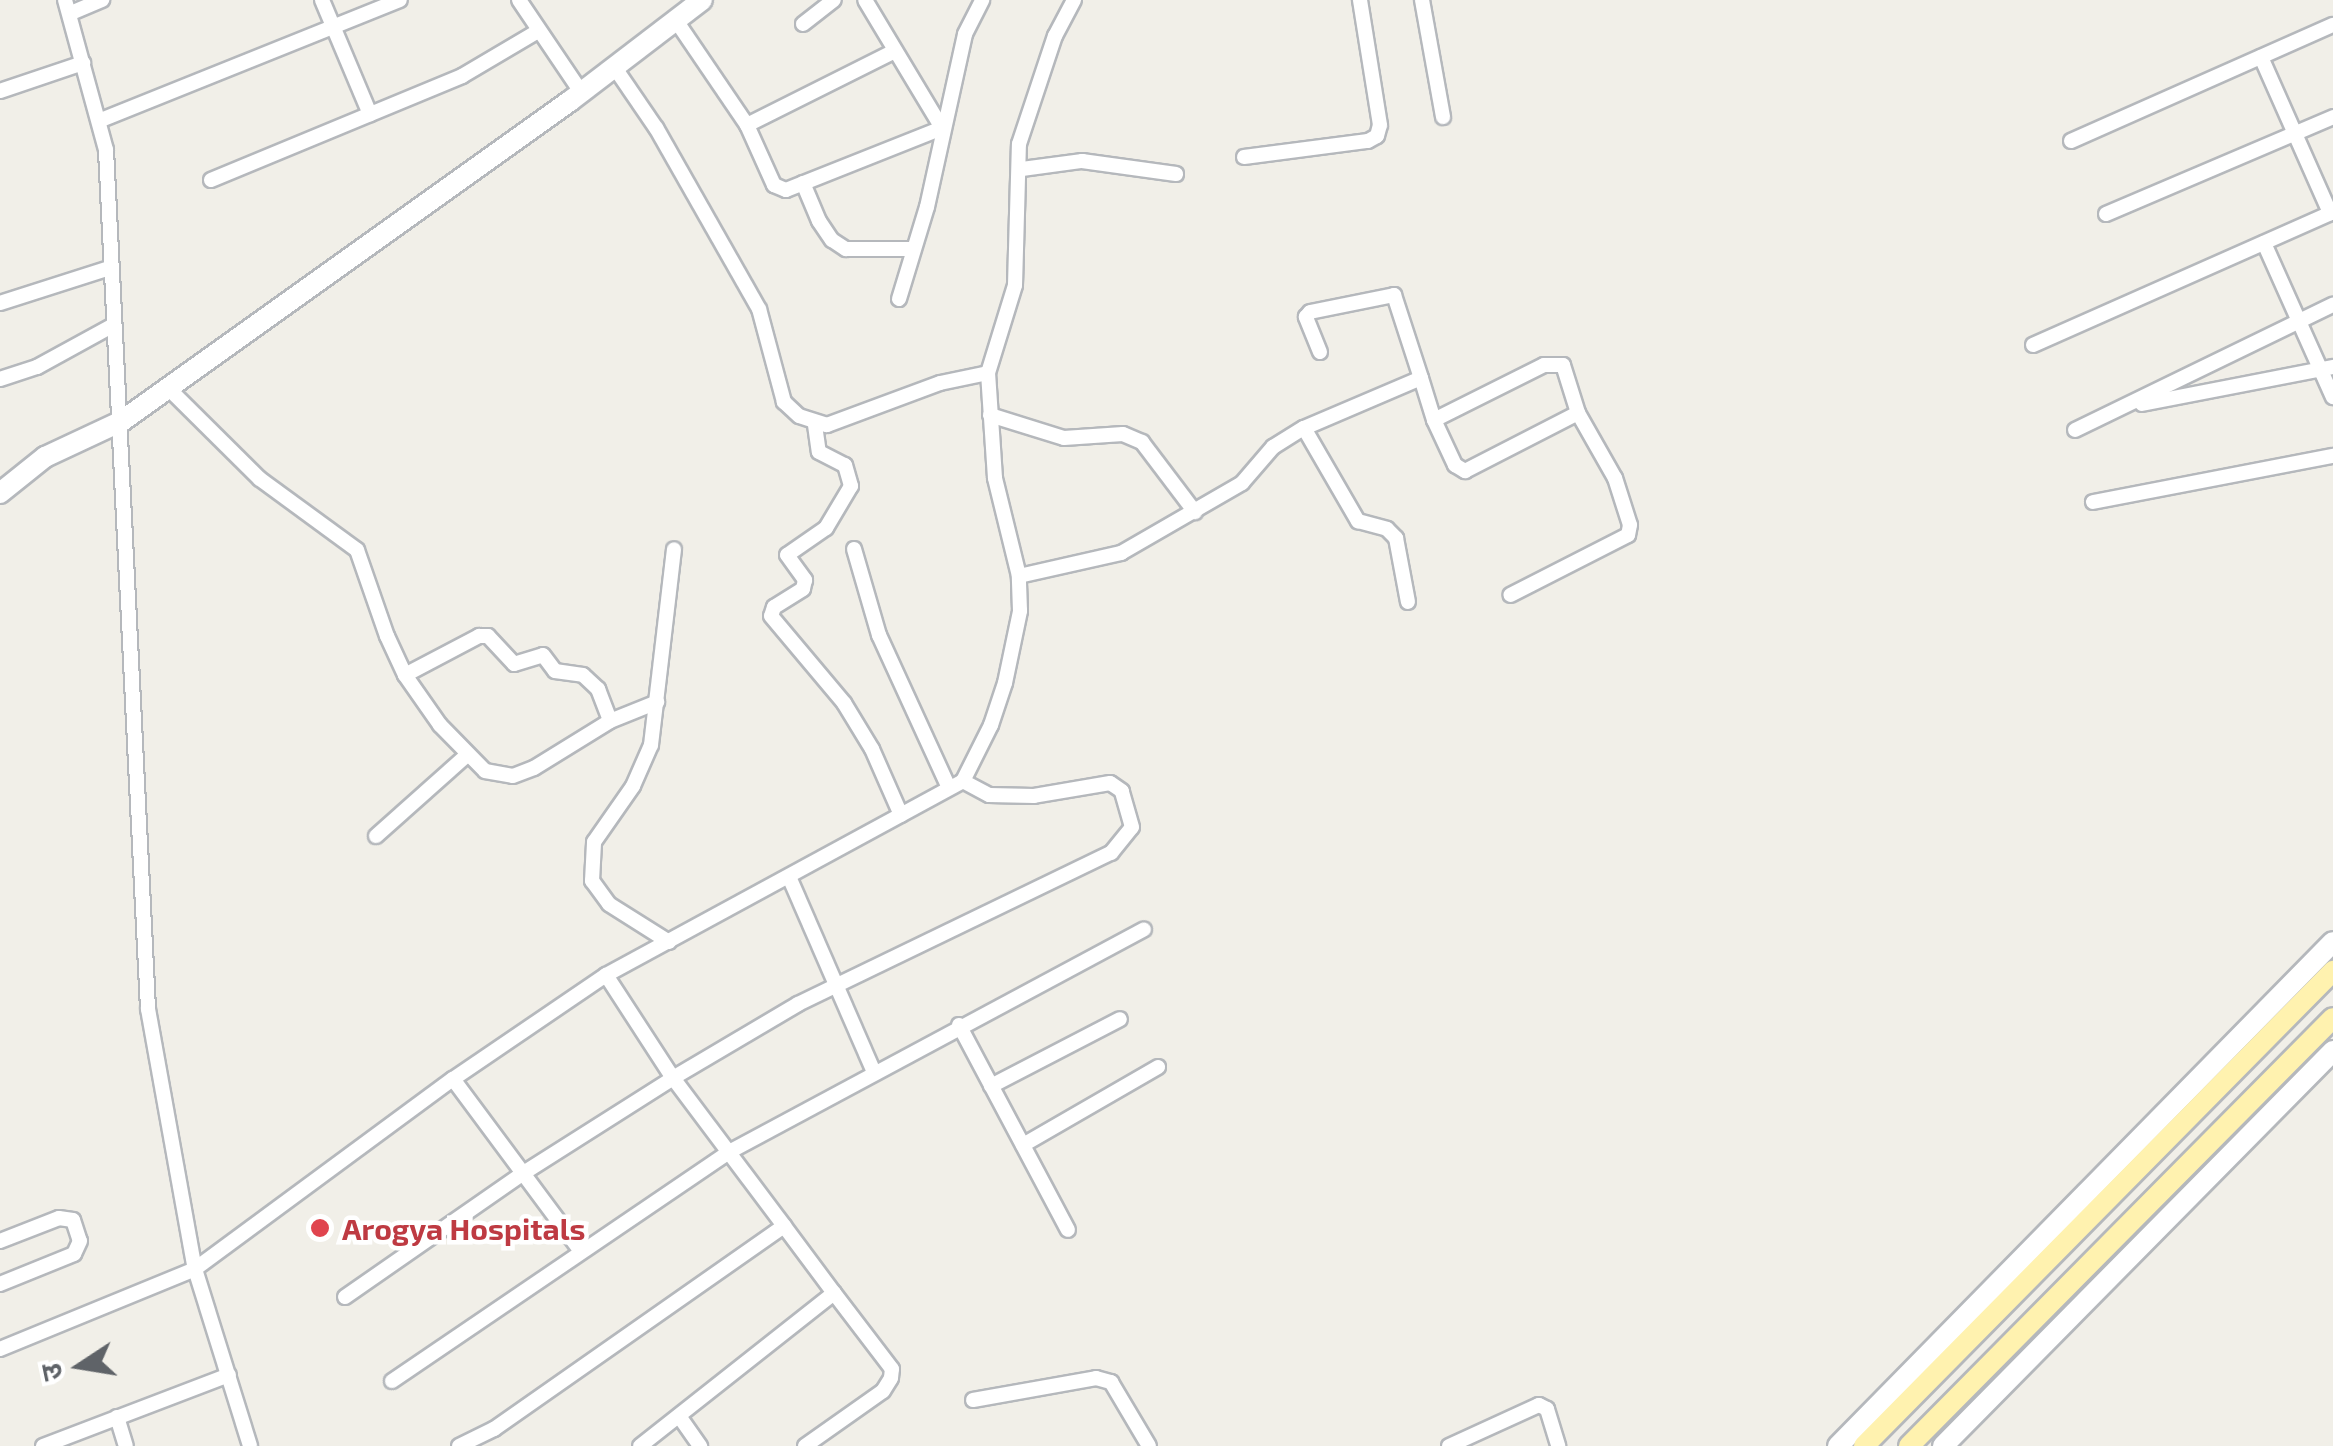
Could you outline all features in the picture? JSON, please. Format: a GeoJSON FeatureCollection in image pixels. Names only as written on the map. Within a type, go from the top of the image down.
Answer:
{"type":"FeatureCollection","features":[{"type":"Feature","properties":{"kind":"main road"},"geometry":{"type":"LineString","coordinates":[[1864,1446],[2333,972]]}},
{"type":"Feature","properties":{"kind":"main road"},"geometry":{"type":"LineString","coordinates":[[1909,1446],[2333,1018]]}},
{"type":"Feature","properties":{"kind":"street"},"geometry":{"type":"LineString","coordinates":[[102,0],[68,6],[101,120],[112,326],[122,421],[148,1009],[195,1269],[250,1446]]}},
{"type":"Feature","properties":{"kind":"street"},"geometry":{"type":"LineString","coordinates":[[322,0],[370,114]]}},
{"type":"Feature","properties":{"kind":"street"},"geometry":{"type":"LineString","coordinates":[[101,120],[400,0]]}},
{"type":"Feature","properties":{"kind":"street"},"geometry":{"type":"LineString","coordinates":[[519,0],[581,92]]}},
{"type":"Feature","properties":{"kind":"street"},"geometry":{"type":"LineString","coordinates":[[0,493],[44,458],[122,421],[581,92],[702,0]]}},
{"type":"Feature","properties":{"kind":"street"},"geometry":{"type":"LineString","coordinates":[[803,24],[834,0]]}},
{"type":"Feature","properties":{"kind":"street"},"geometry":{"type":"LineString","coordinates":[[865,0],[942,128]]}},
{"type":"Feature","properties":{"kind":"street"},"geometry":{"type":"LineString","coordinates":[[899,298],[927,207],[965,34],[982,0]]}},
{"type":"Feature","properties":{"kind":"street"},"geometry":{"type":"LineString","coordinates":[[0,1348],[195,1269],[453,1079],[606,976],[790,879],[956,784],[991,725],[1006,683],[1020,610],[1019,576],[995,478],[988,373],[1015,284],[1022,169],[1019,144],[1055,36],[1074,0]]}},
{"type":"Feature","properties":{"kind":"street"},"geometry":{"type":"LineString","coordinates":[[1244,157],[1368,141],[1377,136],[1380,125],[1360,0]]}},
{"type":"Feature","properties":{"kind":"street"},"geometry":{"type":"LineString","coordinates":[[1422,0],[1443,118]]}},
{"type":"Feature","properties":{"kind":"street"},"geometry":{"type":"LineString","coordinates":[[677,22],[747,125],[774,184],[781,190],[942,128]]}},
{"type":"Feature","properties":{"kind":"street"},"geometry":{"type":"LineString","coordinates":[[2071,141],[2333,25]]}},
{"type":"Feature","properties":{"kind":"street"},"geometry":{"type":"LineString","coordinates":[[212,180],[462,76],[538,31]]}},
{"type":"Feature","properties":{"kind":"street"},"geometry":{"type":"LineString","coordinates":[[747,125],[895,51]]}},
{"type":"Feature","properties":{"kind":"street"},"geometry":{"type":"LineString","coordinates":[[2033,345],[2332,212],[2261,57]]}},
{"type":"Feature","properties":{"kind":"street"},"geometry":{"type":"LineString","coordinates":[[0,91],[83,63]]}},
{"type":"Feature","properties":{"kind":"street"},"geometry":{"type":"LineString","coordinates":[[614,65],[656,128],[759,309],[784,402],[816,425],[827,425],[940,383],[988,373]]}},
{"type":"Feature","properties":{"kind":"street"},"geometry":{"type":"LineString","coordinates":[[2106,214],[2333,117]]}},
{"type":"Feature","properties":{"kind":"street"},"geometry":{"type":"LineString","coordinates":[[1022,169],[1082,161],[1176,174]]}},
{"type":"Feature","properties":{"kind":"street"},"geometry":{"type":"LineString","coordinates":[[803,183],[832,240],[846,248],[913,249]]}},
{"type":"Feature","properties":{"kind":"street"},"geometry":{"type":"LineString","coordinates":[[2264,244],[2298,320],[2328,369],[2333,397]]}},
{"type":"Feature","properties":{"kind":"street"},"geometry":{"type":"LineString","coordinates":[[0,304],[110,268]]}},
{"type":"Feature","properties":{"kind":"street"},"geometry":{"type":"LineString","coordinates":[[1320,352],[1310,330],[1310,312],[1394,295],[1434,420],[1455,465],[1465,471],[1578,412]]}},
{"type":"Feature","properties":{"kind":"street"},"geometry":{"type":"LineString","coordinates":[[2075,430],[2333,305]]}},
{"type":"Feature","properties":{"kind":"street"},"geometry":{"type":"LineString","coordinates":[[0,378],[37,367],[112,326]]}},
{"type":"Feature","properties":{"kind":"street"},"geometry":{"type":"LineString","coordinates":[[1434,420],[1544,365],[1562,366],[1578,412],[1616,478],[1630,525],[1628,535],[1510,594]]}},
{"type":"Feature","properties":{"kind":"street"},"geometry":{"type":"LineString","coordinates":[[2127,407],[2328,369]]}},
{"type":"Feature","properties":{"kind":"street"},"geometry":{"type":"LineString","coordinates":[[1019,576],[1121,553],[1242,483],[1274,447],[1304,428],[1420,378]]}},
{"type":"Feature","properties":{"kind":"street"},"geometry":{"type":"LineString","coordinates":[[168,388],[260,479],[357,550],[405,675],[467,755],[485,770],[513,776],[610,721],[657,702]]}},
{"type":"Feature","properties":{"kind":"street"},"geometry":{"type":"LineString","coordinates":[[990,415],[1064,438],[1122,434],[1142,442],[1195,512]]}},
{"type":"Feature","properties":{"kind":"street"},"geometry":{"type":"LineString","coordinates":[[816,425],[818,452],[845,464],[851,486],[826,528],[787,555],[805,580],[803,589],[774,607],[771,616],[844,703],[872,748],[901,815]]}},
{"type":"Feature","properties":{"kind":"street"},"geometry":{"type":"LineString","coordinates":[[1304,428],[1358,521],[1386,529],[1396,538],[1408,602]]}},
{"type":"Feature","properties":{"kind":"street"},"geometry":{"type":"LineString","coordinates":[[2093,502],[2333,456]]}},
{"type":"Feature","properties":{"kind":"street"},"geometry":{"type":"LineString","coordinates":[[669,942],[609,904],[592,882],[594,842],[633,786],[651,745],[674,549]]}},
{"type":"Feature","properties":{"kind":"street"},"geometry":{"type":"LineString","coordinates":[[345,1297],[522,1174],[673,1078],[834,987],[1111,854],[1132,828],[1122,791],[1110,783],[1034,796],[989,795],[956,784],[879,635],[854,549]]}},
{"type":"Feature","properties":{"kind":"street"},"geometry":{"type":"LineString","coordinates":[[405,675],[478,636],[488,636],[514,664],[543,655],[555,671],[583,675],[598,689],[610,721]]}},
{"type":"Feature","properties":{"kind":"street"},"geometry":{"type":"LineString","coordinates":[[376,836],[467,755]]}},
{"type":"Feature","properties":{"kind":"street"},"geometry":{"type":"LineString","coordinates":[[790,879],[874,1072]]}},
{"type":"Feature","properties":{"kind":"street"},"geometry":{"type":"LineString","coordinates":[[392,1381],[727,1153],[1144,929]]}},
{"type":"Feature","properties":{"kind":"street"},"geometry":{"type":"LineString","coordinates":[[1838,1446],[2333,942]]}},
{"type":"Feature","properties":{"kind":"street"},"geometry":{"type":"LineString","coordinates":[[606,976],[727,1153],[892,1369],[883,1391],[806,1446]]}},
{"type":"Feature","properties":{"kind":"street"},"geometry":{"type":"LineString","coordinates":[[991,1086],[1120,1018]]}},
{"type":"Feature","properties":{"kind":"street"},"geometry":{"type":"LineString","coordinates":[[959,1026],[1068,1230]]}},
{"type":"Feature","properties":{"kind":"street"},"geometry":{"type":"LineString","coordinates":[[1943,1446],[2333,1051]]}},
{"type":"Feature","properties":{"kind":"street"},"geometry":{"type":"LineString","coordinates":[[1022,1145],[1158,1067]]}},
{"type":"Feature","properties":{"kind":"street"},"geometry":{"type":"LineString","coordinates":[[453,1079],[580,1250]]}},
{"type":"Feature","properties":{"kind":"street"},"geometry":{"type":"LineString","coordinates":[[0,1241],[59,1218],[73,1220],[80,1241],[74,1254],[0,1284]]}},
{"type":"Feature","properties":{"kind":"street"},"geometry":{"type":"LineString","coordinates":[[458,1446],[494,1428],[784,1226]]}},
{"type":"Feature","properties":{"kind":"street"},"geometry":{"type":"LineString","coordinates":[[640,1446],[834,1293]]}},
{"type":"Feature","properties":{"kind":"street"},"geometry":{"type":"LineString","coordinates":[[43,1446],[229,1375]]}},
{"type":"Feature","properties":{"kind":"street"},"geometry":{"type":"LineString","coordinates":[[973,1400],[1096,1378],[1111,1382],[1121,1392],[1146,1445]]}},
{"type":"Feature","properties":{"kind":"street"},"geometry":{"type":"LineString","coordinates":[[1449,1446],[1538,1405],[1547,1410],[1558,1446]]}},
{"type":"Feature","properties":{"kind":"street"},"geometry":{"type":"LineString","coordinates":[[679,1416],[700,1446]]}},
{"type":"Feature","properties":{"kind":"street"},"geometry":{"type":"LineString","coordinates":[[117,1417],[126,1446]]}},
{"type":"Feature","properties":{"kind":"place","name":"Arogya Hospitals"},"geometry":{"type":"Point","coordinates":[320,1228]}}]}
